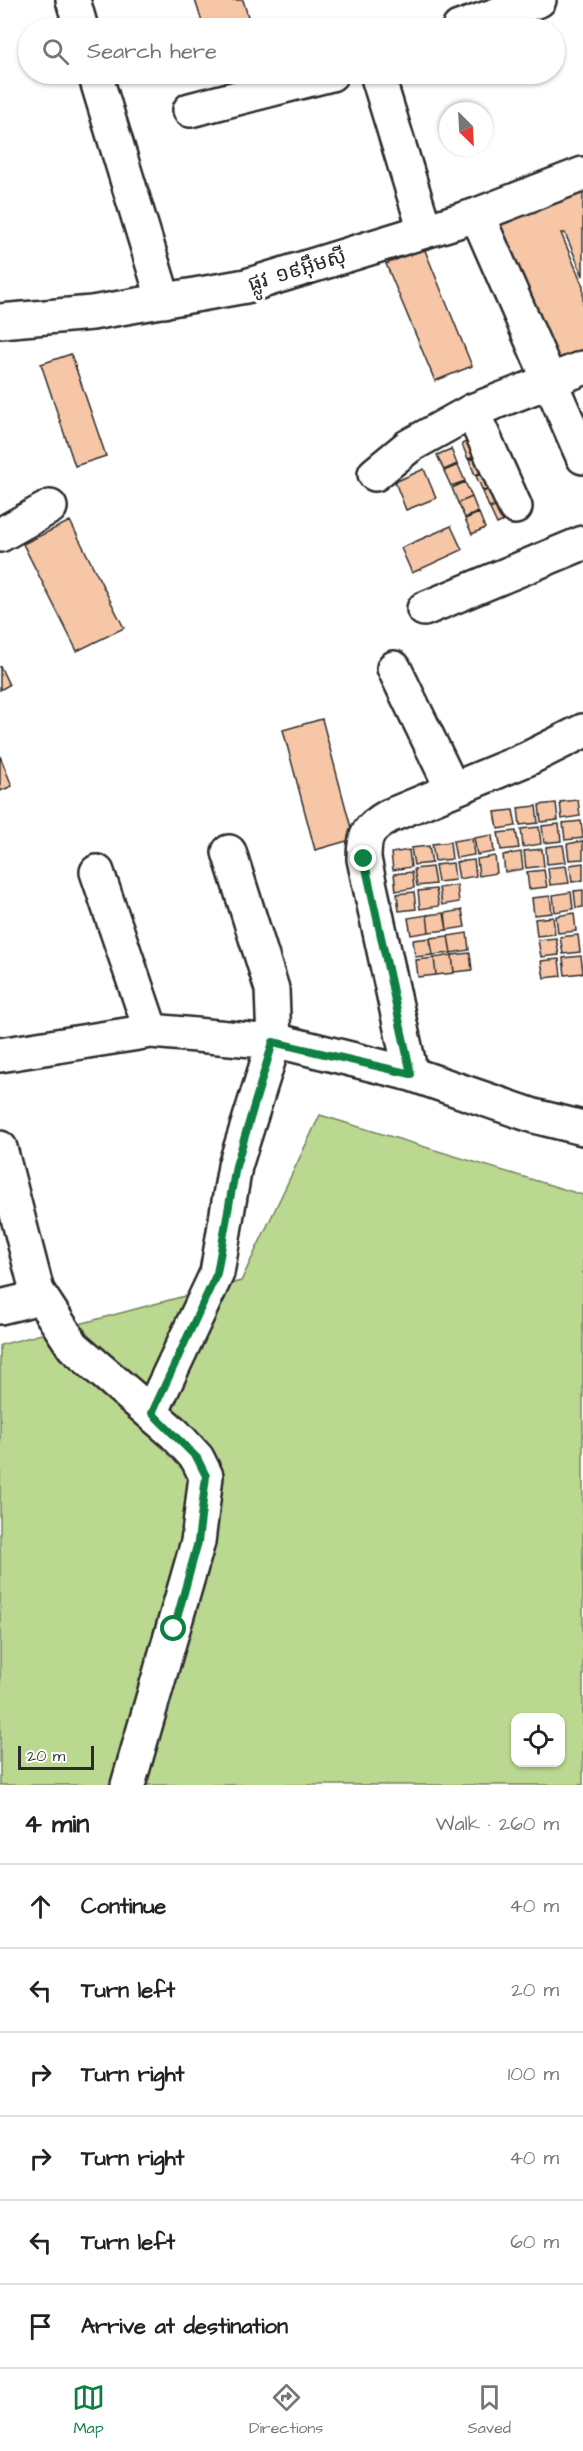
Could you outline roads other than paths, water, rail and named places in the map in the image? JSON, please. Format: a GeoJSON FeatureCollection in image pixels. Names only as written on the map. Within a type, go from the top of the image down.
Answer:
{"type":"FeatureCollection","features":[{"type":"Feature","properties":{"kind":"street"},"geometry":{"type":"LineString","coordinates":[[73,0],[78,18]]}},
{"type":"Feature","properties":{"kind":"street"},"geometry":{"type":"LineString","coordinates":[[488,18],[539,0]]}},
{"type":"Feature","properties":{"kind":"street"},"geometry":{"type":"LineString","coordinates":[[98,84],[164,301]]}},
{"type":"Feature","properties":{"kind":"street"},"geometry":{"type":"LineString","coordinates":[[190,110],[293,84]]}},
{"type":"Feature","properties":{"kind":"street"},"geometry":{"type":"LineString","coordinates":[[380,84],[425,231]]}},
{"type":"Feature","properties":{"kind":"street","name":"ផ្លូវ ១៩អ៊ឹមស៊ី"},"geometry":{"type":"LineString","coordinates":[[0,321],[92,313],[246,286],[477,215],[583,174]]}},
{"type":"Feature","properties":{"kind":"street"},"geometry":{"type":"LineString","coordinates":[[477,215],[583,457]]}},
{"type":"Feature","properties":{"kind":"street"},"geometry":{"type":"LineString","coordinates":[[0,315],[0,321]]}},
{"type":"Feature","properties":{"kind":"street"},"geometry":{"type":"LineString","coordinates":[[375,474],[409,446],[472,411],[583,368]]}},
{"type":"Feature","properties":{"kind":"street"},"geometry":{"type":"LineString","coordinates":[[472,411],[515,507]]}},
{"type":"Feature","properties":{"kind":"street"},"geometry":{"type":"LineString","coordinates":[[0,535],[50,507]]}},
{"type":"Feature","properties":{"kind":"street"},"geometry":{"type":"LineString","coordinates":[[423,609],[583,543]]}},
{"type":"Feature","properties":{"kind":"street"},"geometry":{"type":"LineString","coordinates":[[394,668],[452,788]]}},
{"type":"Feature","properties":{"kind":"street"},"geometry":{"type":"LineString","coordinates":[[411,1074],[364,859],[364,842],[371,826],[452,788],[527,759],[583,731]]}},
{"type":"Feature","properties":{"kind":"street"},"geometry":{"type":"LineString","coordinates":[[152,1413],[217,1273],[236,1166],[273,1042],[272,989],[229,852]]}},
{"type":"Feature","properties":{"kind":"street"},"geometry":{"type":"LineString","coordinates":[[97,872],[151,1031]]}},
{"type":"Feature","properties":{"kind":"street"},"geometry":{"type":"LineString","coordinates":[[0,1055],[151,1031],[273,1042],[411,1074],[534,1116],[583,1128]]}},
{"type":"Feature","properties":{"kind":"street"},"geometry":{"type":"LineString","coordinates":[[0,1148],[37,1291],[73,1346],[152,1413],[197,1458],[206,1476],[198,1542],[128,1785]]}},
{"type":"Feature","properties":{"kind":"street"},"geometry":{"type":"LineString","coordinates":[[0,1307],[25,1301],[37,1291]]}}]}
